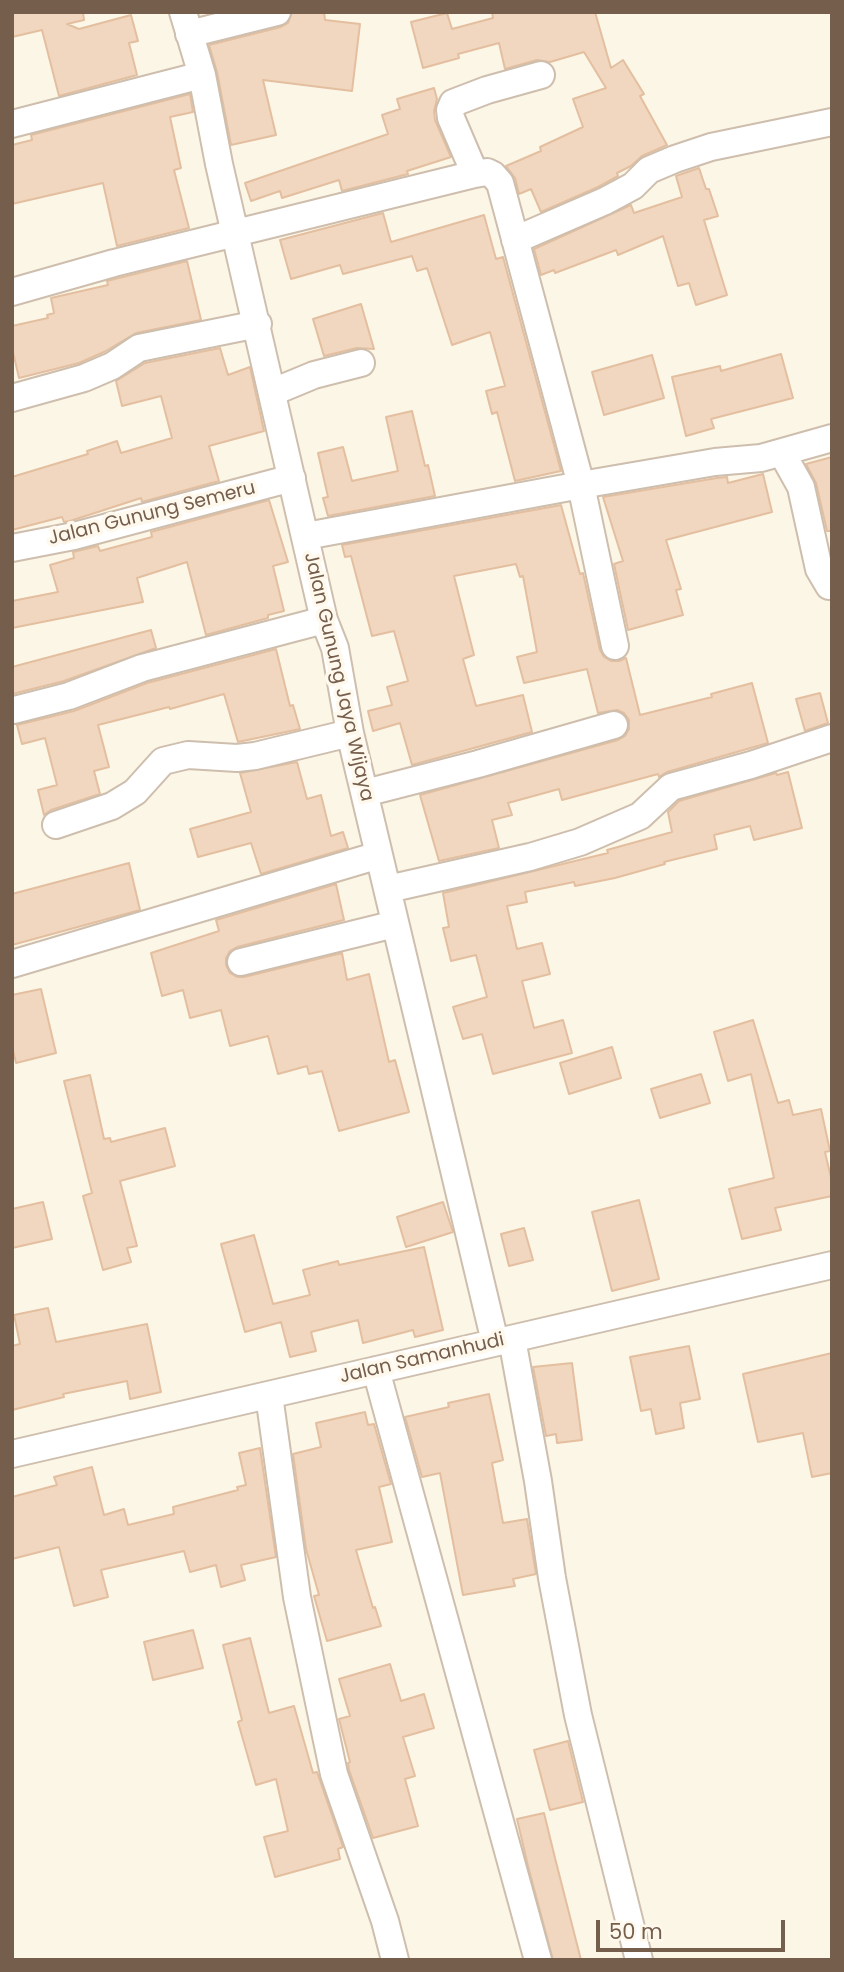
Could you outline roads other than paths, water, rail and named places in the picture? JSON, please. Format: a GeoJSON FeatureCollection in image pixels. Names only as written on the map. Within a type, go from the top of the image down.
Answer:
{"type":"FeatureCollection","features":[{"type":"Feature","properties":{"kind":"street"},"geometry":{"type":"LineString","coordinates":[[186,23],[277,12]]}},
{"type":"Feature","properties":{"kind":"street","name":"Jalan Gunung Jaya Wijaya"},"geometry":{"type":"LineString","coordinates":[[186,23],[202,75],[324,620],[335,648],[350,733],[395,924],[538,1481],[552,1578],[578,1715],[639,1960]]}},
{"type":"Feature","properties":{"kind":"street"},"geometry":{"type":"LineString","coordinates":[[12,124],[202,75]]}},
{"type":"Feature","properties":{"kind":"street"},"geometry":{"type":"LineString","coordinates":[[475,174],[451,118],[453,103],[541,75]]}},
{"type":"Feature","properties":{"kind":"street"},"geometry":{"type":"LineString","coordinates":[[516,240],[605,201],[633,186],[649,170],[675,159],[710,147],[832,122]]}},
{"type":"Feature","properties":{"kind":"street"},"geometry":{"type":"LineString","coordinates":[[12,292],[114,263],[475,174],[487,172],[493,175],[500,183],[581,485],[615,646]]}},
{"type":"Feature","properties":{"kind":"street"},"geometry":{"type":"LineString","coordinates":[[12,398],[84,378],[112,366],[139,348],[258,324]]}},
{"type":"Feature","properties":{"kind":"street"},"geometry":{"type":"LineString","coordinates":[[273,392],[314,375],[361,363]]}},
{"type":"Feature","properties":{"kind":"street"},"geometry":{"type":"LineString","coordinates":[[306,536],[581,485],[782,453],[832,438]]}},
{"type":"Feature","properties":{"kind":"street"},"geometry":{"type":"LineString","coordinates":[[782,453],[801,487],[819,569],[829,586],[832,586]]}},
{"type":"Feature","properties":{"kind":"street","name":"Jalan Gunung Semeru"},"geometry":{"type":"LineString","coordinates":[[12,548],[74,536],[292,478]]}},
{"type":"Feature","properties":{"kind":"street"},"geometry":{"type":"LineString","coordinates":[[14,710],[69,696],[142,668],[324,620]]}},
{"type":"Feature","properties":{"kind":"street"},"geometry":{"type":"LineString","coordinates":[[365,793],[614,725]]}},
{"type":"Feature","properties":{"kind":"street"},"geometry":{"type":"LineString","coordinates":[[56,825],[112,806],[135,792],[163,761],[188,755],[237,758],[255,756],[350,733]]}},
{"type":"Feature","properties":{"kind":"street"},"geometry":{"type":"LineString","coordinates":[[388,888],[530,857],[580,842],[640,816],[671,787],[751,765],[832,738]]}},
{"type":"Feature","properties":{"kind":"street"},"geometry":{"type":"LineString","coordinates":[[12,964],[379,855]]}},
{"type":"Feature","properties":{"kind":"street"},"geometry":{"type":"LineString","coordinates":[[241,962],[395,924]]}},
{"type":"Feature","properties":{"kind":"street","name":"Jalan Samanhudi"},"geometry":{"type":"LineString","coordinates":[[12,1454],[832,1265]]}},
{"type":"Feature","properties":{"kind":"street"},"geometry":{"type":"LineString","coordinates":[[376,1370],[538,1960]]}},
{"type":"Feature","properties":{"kind":"street"},"geometry":{"type":"LineString","coordinates":[[268,1395],[297,1597],[334,1774],[385,1921],[395,1960]]}}]}
